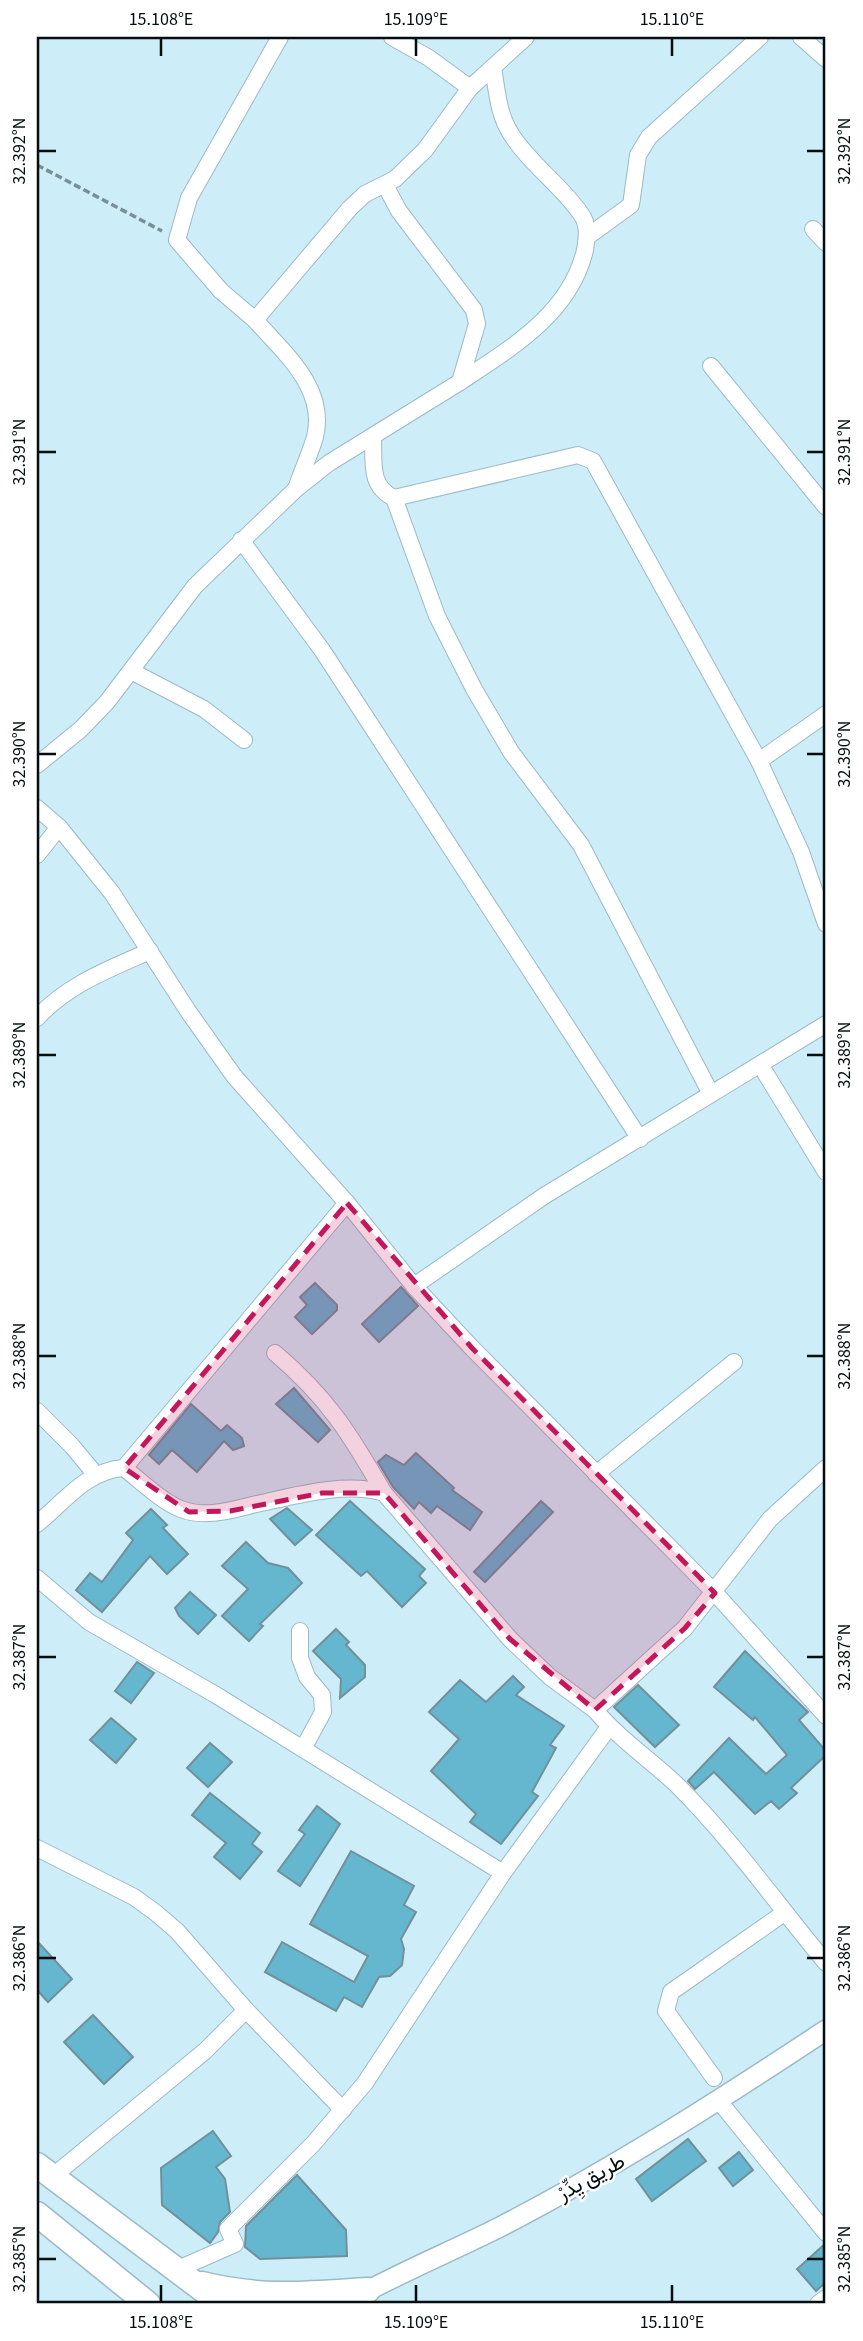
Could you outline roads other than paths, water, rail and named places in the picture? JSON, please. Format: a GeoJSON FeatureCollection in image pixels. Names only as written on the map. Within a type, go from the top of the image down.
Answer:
{"type":"FeatureCollection","features":[{"type":"Feature","properties":{"kind":"main road"},"geometry":{"type":"LineString","coordinates":[[45,2171],[222,2304]]}},
{"type":"Feature","properties":{"kind":"main road"},"geometry":{"type":"LineString","coordinates":[[37,2214],[148,2304]]}},
{"type":"Feature","properties":{"kind":"main road"},"geometry":{"type":"LineString","coordinates":[[186,2275],[244,2294],[363,2297]]}},
{"type":"Feature","properties":{"kind":"street"},"geometry":{"type":"LineString","coordinates":[[280,37],[189,198],[177,240],[221,291],[255,320],[310,384],[317,412],[315,435],[296,489]]}},
{"type":"Feature","properties":{"kind":"street"},"geometry":{"type":"LineString","coordinates":[[392,37],[429,58],[470,88]]}},
{"type":"Feature","properties":{"kind":"street"},"geometry":{"type":"LineString","coordinates":[[255,320],[350,208],[365,194],[385,185],[425,150],[470,88],[526,37]]}},
{"type":"Feature","properties":{"kind":"street"},"geometry":{"type":"LineString","coordinates":[[587,237],[631,205],[638,156],[649,137],[760,37]]}},
{"type":"Feature","properties":{"kind":"street"},"geometry":{"type":"LineString","coordinates":[[801,37],[826,59]]}},
{"type":"Feature","properties":{"kind":"street"},"geometry":{"type":"LineString","coordinates":[[37,765],[81,729],[131,671],[195,586],[296,489],[328,463],[460,382],[528,336],[550,315],[573,281],[582,262],[587,237],[582,215],[533,163],[510,132],[499,107],[493,68]]}},
{"type":"Feature","properties":{"kind":"street"},"geometry":{"type":"LineString","coordinates":[[385,185],[398,211],[474,310],[477,324],[460,382]]}},
{"type":"Feature","properties":{"kind":"street"},"geometry":{"type":"LineString","coordinates":[[813,229],[826,243]]}},
{"type":"Feature","properties":{"kind":"street"},"geometry":{"type":"LineString","coordinates":[[710,366],[826,507]]}},
{"type":"Feature","properties":{"kind":"street"},"geometry":{"type":"LineString","coordinates":[[373,437],[375,481],[381,492],[394,498],[578,454],[593,461],[759,761],[802,852],[826,924]]}},
{"type":"Feature","properties":{"kind":"street"},"geometry":{"type":"LineString","coordinates":[[394,498],[437,616],[474,689],[511,752],[581,845],[710,1094]]}},
{"type":"Feature","properties":{"kind":"street"},"geometry":{"type":"LineString","coordinates":[[241,540],[322,650],[640,1139]]}},
{"type":"Feature","properties":{"kind":"street"},"geometry":{"type":"LineString","coordinates":[[131,671],[204,709],[244,740]]}},
{"type":"Feature","properties":{"kind":"street"},"geometry":{"type":"LineString","coordinates":[[759,761],[826,714]]}},
{"type":"Feature","properties":{"kind":"street"},"geometry":{"type":"LineString","coordinates":[[37,808],[59,827],[112,893],[234,1076],[347,1203],[414,1286],[715,1592],[826,1716]]}},
{"type":"Feature","properties":{"kind":"street"},"geometry":{"type":"LineString","coordinates":[[37,855],[59,827]]}},
{"type":"Feature","properties":{"kind":"street"},"geometry":{"type":"LineString","coordinates":[[37,1018],[46,1007],[94,975],[150,951]]}},
{"type":"Feature","properties":{"kind":"street"},"geometry":{"type":"LineString","coordinates":[[414,1286],[544,1196],[826,1024]]}},
{"type":"Feature","properties":{"kind":"street"},"geometry":{"type":"LineString","coordinates":[[761,1066],[826,1172]]}},
{"type":"Feature","properties":{"kind":"street"},"geometry":{"type":"LineString","coordinates":[[124,1468],[347,1203]]}},
{"type":"Feature","properties":{"kind":"street"},"geometry":{"type":"LineString","coordinates":[[275,1353],[307,1380],[346,1427],[384,1493],[510,1639],[550,1677],[594,1710],[696,1806],[724,1836],[826,1963]]}},
{"type":"Feature","properties":{"kind":"street"},"geometry":{"type":"LineString","coordinates":[[596,1474],[734,1362]]}},
{"type":"Feature","properties":{"kind":"street"},"geometry":{"type":"LineString","coordinates":[[37,1411],[96,1475]]}},
{"type":"Feature","properties":{"kind":"street"},"geometry":{"type":"LineString","coordinates":[[37,1524],[74,1490],[108,1469],[124,1468],[177,1508],[189,1512],[230,1511],[322,1493],[362,1489],[384,1493]]}},
{"type":"Feature","properties":{"kind":"street"},"geometry":{"type":"LineString","coordinates":[[594,1710],[657,1656],[715,1592],[769,1519],[826,1468]]}},
{"type":"Feature","properties":{"kind":"street"},"geometry":{"type":"LineString","coordinates":[[37,1578],[89,1622],[303,1749],[503,1873]]}},
{"type":"Feature","properties":{"kind":"street"},"geometry":{"type":"LineString","coordinates":[[300,1631],[300,1658],[307,1677],[322,1695],[323,1712],[303,1749]]}},
{"type":"Feature","properties":{"kind":"street"},"geometry":{"type":"LineString","coordinates":[[186,2275],[235,2244],[228,2229],[343,2110],[397,2037],[503,1873],[609,1727]]}},
{"type":"Feature","properties":{"kind":"street"},"geometry":{"type":"LineString","coordinates":[[37,1848],[134,1897],[156,1913],[177,1931],[246,2010],[343,2110]]}},
{"type":"Feature","properties":{"kind":"street"},"geometry":{"type":"LineString","coordinates":[[714,2078],[666,2011],[667,2000],[671,1992],[784,1913]]}},
{"type":"Feature","properties":{"kind":"street"},"geometry":{"type":"LineString","coordinates":[[45,2171],[205,2051],[246,2010]]}},
{"type":"Feature","properties":{"kind":"street","name":"طريق يِدِّرْ"},"geometry":{"type":"LineString","coordinates":[[343,2304],[363,2297],[500,2227],[623,2160],[719,2101],[826,2029]]}},
{"type":"Feature","properties":{"kind":"street"},"geometry":{"type":"LineString","coordinates":[[719,2101],[826,2233]]}},
{"type":"Feature","properties":{"kind":"street"},"geometry":{"type":"LineString","coordinates":[[818,2304],[826,2298]]}}]}
